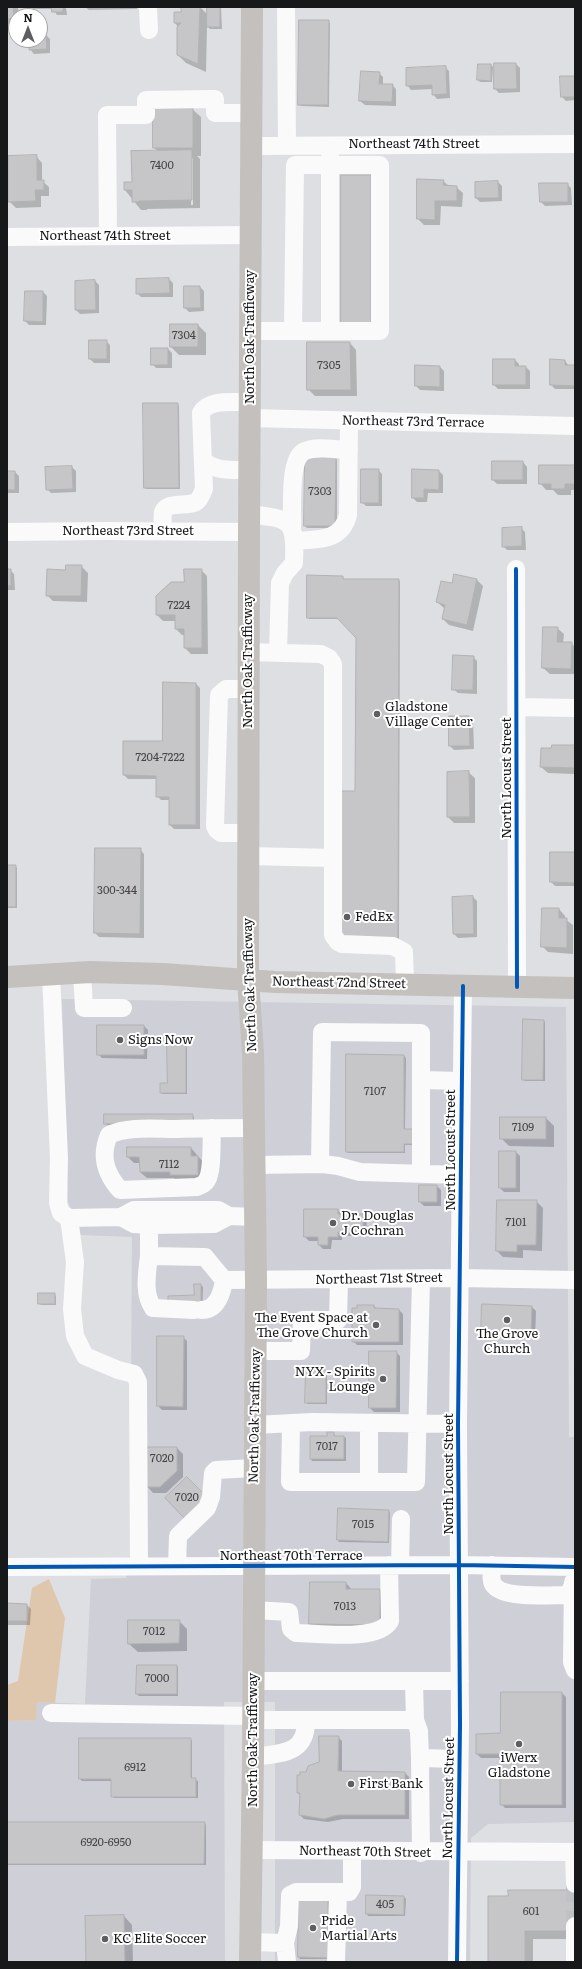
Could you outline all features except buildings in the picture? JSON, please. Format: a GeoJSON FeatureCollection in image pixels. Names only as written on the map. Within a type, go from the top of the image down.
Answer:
{"type":"FeatureCollection","features":[{"type":"Feature","properties":{"kind":"main road","name":"North Oak Trafficway"},"geometry":{"type":"LineString","coordinates":[[250,1952],[256,1351],[253,1053],[248,980],[248,652],[252,7]]}},
{"type":"Feature","properties":{"kind":"main road","name":"Northeast 72nd Street"},"geometry":{"type":"LineString","coordinates":[[7,977],[82,972],[163,974],[248,980],[575,988]]}},
{"type":"Feature","properties":{"kind":"street"},"geometry":{"type":"LineString","coordinates":[[148,7],[149,30]]}},
{"type":"Feature","properties":{"kind":"street"},"geometry":{"type":"LineString","coordinates":[[286,7],[287,146]]}},
{"type":"Feature","properties":{"kind":"street"},"geometry":{"type":"LineString","coordinates":[[108,236],[107,116],[146,115],[146,100],[215,99],[215,113],[252,113]]}},
{"type":"Feature","properties":{"kind":"street","name":"Northeast 74th Street"},"geometry":{"type":"LineString","coordinates":[[252,146],[575,144]]}},
{"type":"Feature","properties":{"kind":"street"},"geometry":{"type":"LineString","coordinates":[[330,145],[330,330]]}},
{"type":"Feature","properties":{"kind":"street"},"geometry":{"type":"LineString","coordinates":[[250,331],[293,331],[330,330],[380,330],[380,164],[295,164],[293,331]]}},
{"type":"Feature","properties":{"kind":"street","name":"Northeast 74th Street"},"geometry":{"type":"LineString","coordinates":[[7,237],[250,235]]}},
{"type":"Feature","properties":{"kind":"street","name":"Northeast 73rd Terrace"},"geometry":{"type":"LineString","coordinates":[[203,460],[201,413],[204,408],[212,403],[250,410],[349,420],[575,426]]}},
{"type":"Feature","properties":{"kind":"street"},"geometry":{"type":"LineString","coordinates":[[294,535],[326,538],[337,534],[346,525],[348,515],[349,420]]}},
{"type":"Feature","properties":{"kind":"street"},"geometry":{"type":"LineString","coordinates":[[278,653],[280,583],[285,573],[294,563],[293,471],[296,460],[303,452],[315,449],[349,450]]}},
{"type":"Feature","properties":{"kind":"street"},"geometry":{"type":"LineString","coordinates":[[203,460],[211,467],[220,470],[250,470]]}},
{"type":"Feature","properties":{"kind":"street"},"geometry":{"type":"LineString","coordinates":[[163,531],[163,512],[166,509],[172,506],[196,502],[200,498],[204,489],[203,460]]}},
{"type":"Feature","properties":{"kind":"street","name":"Northeast 73rd Street"},"geometry":{"type":"LineString","coordinates":[[7,532],[163,531],[249,523],[282,518],[294,535]]}},
{"type":"Feature","properties":{"kind":"street","name":"North Locust Street"},"geometry":{"type":"LineString","coordinates":[[516,570],[517,987]]}},
{"type":"Feature","properties":{"kind":"street"},"geometry":{"type":"LineString","coordinates":[[248,652],[321,654],[329,658],[333,664],[333,935],[338,942],[342,944],[393,946],[400,949],[404,952],[405,984]]}},
{"type":"Feature","properties":{"kind":"street"},"geometry":{"type":"LineString","coordinates":[[248,689],[226,689],[219,696],[215,826],[216,830],[221,833],[248,833]]}},
{"type":"Feature","properties":{"kind":"street"},"geometry":{"type":"LineString","coordinates":[[517,707],[575,708]]}},
{"type":"Feature","properties":{"kind":"street"},"geometry":{"type":"LineString","coordinates":[[248,856],[333,858]]}},
{"type":"Feature","properties":{"kind":"street"},"geometry":{"type":"LineString","coordinates":[[82,972],[84,1008],[123,1008]]}},
{"type":"Feature","properties":{"kind":"street"},"geometry":{"type":"LineString","coordinates":[[51,974],[59,1158],[58,1203],[61,1213],[69,1218],[120,1217],[134,1210],[218,1210],[229,1216],[255,1217]]}},
{"type":"Feature","properties":{"kind":"street","name":"North Locust Street"},"geometry":{"type":"LineString","coordinates":[[457,1962],[460,1681],[458,1424],[463,986]]}},
{"type":"Feature","properties":{"kind":"street"},"geometry":{"type":"LineString","coordinates":[[320,1164],[322,1032],[421,1033],[421,1174]]}},
{"type":"Feature","properties":{"kind":"street"},"geometry":{"type":"LineString","coordinates":[[421,1080],[461,1081]]}},
{"type":"Feature","properties":{"kind":"street"},"geometry":{"type":"LineString","coordinates":[[120,1190],[197,1187],[203,1184],[208,1179],[210,1172],[212,1128]]}},
{"type":"Feature","properties":{"kind":"street"},"geometry":{"type":"LineString","coordinates":[[120,1217],[120,1190],[110,1179],[104,1165],[104,1146],[109,1135],[120,1130],[139,1129],[254,1128]]}},
{"type":"Feature","properties":{"kind":"street"},"geometry":{"type":"LineString","coordinates":[[254,1165],[320,1164],[338,1166],[360,1172],[461,1175]]}},
{"type":"Feature","properties":{"kind":"street"},"geometry":{"type":"LineString","coordinates":[[120,1217],[134,1224],[149,1225],[214,1224],[229,1216]]}},
{"type":"Feature","properties":{"kind":"street"},"geometry":{"type":"LineString","coordinates":[[69,1218],[75,1262],[72,1309],[75,1336],[85,1356],[118,1370],[134,1374],[138,1382],[139,1566]]}},
{"type":"Feature","properties":{"kind":"street"},"geometry":{"type":"LineString","coordinates":[[149,1225],[149,1256],[146,1291],[149,1302],[153,1308],[198,1310],[210,1309],[222,1293],[224,1280],[205,1257],[149,1256]]}},
{"type":"Feature","properties":{"kind":"street","name":"Northeast 71st Street"},"geometry":{"type":"LineString","coordinates":[[224,1280],[256,1281],[459,1278],[575,1280]]}},
{"type":"Feature","properties":{"kind":"street"},"geometry":{"type":"LineString","coordinates":[[291,1423],[290,1482],[416,1482],[416,1424],[421,1279]]}},
{"type":"Feature","properties":{"kind":"street"},"geometry":{"type":"LineString","coordinates":[[256,1351],[301,1351],[302,1320],[338,1320],[339,1280]]}},
{"type":"Feature","properties":{"kind":"street"},"geometry":{"type":"LineString","coordinates":[[255,1425],[291,1423],[458,1424]]}},
{"type":"Feature","properties":{"kind":"street"},"geometry":{"type":"LineString","coordinates":[[369,1423],[369,1482]]}},
{"type":"Feature","properties":{"kind":"street"},"geometry":{"type":"LineString","coordinates":[[176,1566],[178,1536],[207,1508],[210,1502],[213,1472],[216,1470],[254,1468]]}},
{"type":"Feature","properties":{"kind":"street"},"geometry":{"type":"LineString","coordinates":[[253,1610],[289,1612],[291,1629],[296,1633],[370,1634],[383,1629],[390,1621],[401,1519]]}},
{"type":"Feature","properties":{"kind":"street"},"geometry":{"type":"LineString","coordinates":[[492,1565],[492,1582],[496,1588],[502,1592],[529,1595],[565,1595],[569,1593],[572,1587]]}},
{"type":"Feature","properties":{"kind":"street","name":"Northeast 70th Terrace"},"geometry":{"type":"LineString","coordinates":[[7,1566],[492,1565],[574,1567]]}},
{"type":"Feature","properties":{"kind":"street"},"geometry":{"type":"LineString","coordinates":[[574,1567],[572,1587],[572,1662],[575,1670]]}},
{"type":"Feature","properties":{"kind":"street"},"geometry":{"type":"LineString","coordinates":[[253,1681],[460,1681]]}},
{"type":"Feature","properties":{"kind":"street"},"geometry":{"type":"LineString","coordinates":[[414,1681],[415,1720],[419,1731],[421,1853]]}},
{"type":"Feature","properties":{"kind":"street"},"geometry":{"type":"LineString","coordinates":[[51,1713],[306,1720],[415,1720]]}},
{"type":"Feature","properties":{"kind":"street"},"geometry":{"type":"LineString","coordinates":[[253,1757],[281,1753],[294,1748],[302,1740],[305,1734],[306,1720]]}},
{"type":"Feature","properties":{"kind":"street"},"geometry":{"type":"LineString","coordinates":[[420,1758],[459,1759]]}},
{"type":"Feature","properties":{"kind":"street","name":"Northeast 70th Street"},"geometry":{"type":"LineString","coordinates":[[252,1850],[421,1853],[574,1852]]}},
{"type":"Feature","properties":{"kind":"street"},"geometry":{"type":"LineString","coordinates":[[287,1962],[285,1943],[289,1926],[290,1896],[292,1893],[338,1893],[349,1892],[352,1890],[352,1852]]}},
{"type":"Feature","properties":{"kind":"street"},"geometry":{"type":"LineString","coordinates":[[574,1852],[575,1884]]}},
{"type":"Feature","properties":{"kind":"street"},"geometry":{"type":"LineString","coordinates":[[336,1962],[338,1893]]}},
{"type":"Feature","properties":{"kind":"street"},"geometry":{"type":"LineString","coordinates":[[575,1926],[575,1962]]}},
{"type":"Feature","properties":{"kind":"street"},"geometry":{"type":"LineString","coordinates":[[250,1952],[285,1943]]}},
{"type":"Feature","properties":{"kind":"shaded area"},"geometry":{"type":"Polygon","coordinates":[[[62,999],[566,1007],[569,1437],[575,1437],[575,1822],[488,1824],[471,1838],[470,1962],[275,1962],[275,1702],[224,1702],[225,1962],[7,1962],[7,1721],[35,1720],[37,1702],[85,1704],[91,1579],[126,1578],[130,1556],[132,1237],[81,1235],[68,1202],[62,999]]]}},
{"type":"Feature","properties":{"kind":"shaded area"},"geometry":{"type":"Polygon","coordinates":[[[49,1579],[65,1618],[55,1703],[37,1702],[36,1720],[7,1721],[7,1685],[18,1681],[32,1588],[49,1579]]]}},
{"type":"Feature","properties":{"kind":"tunnel"},"geometry":{"type":"LineString","coordinates":[[575,1884],[575,1926]]}},
{"type":"Feature","properties":{"kind":"cycle path"},"geometry":{"type":"LineString","coordinates":[[516,569],[517,987]]}},
{"type":"Feature","properties":{"kind":"cycle path"},"geometry":{"type":"LineString","coordinates":[[457,1962],[460,1725],[458,1424],[463,986]]}},
{"type":"Feature","properties":{"kind":"cycle path"},"geometry":{"type":"LineString","coordinates":[[7,1567],[459,1565],[575,1567]]}},
{"type":"Feature","properties":{"kind":"place","name":"Gladstone Village Center"},"geometry":{"type":"Point","coordinates":[377,714]}},
{"type":"Feature","properties":{"kind":"place","name":"FedEx"},"geometry":{"type":"Point","coordinates":[347,917]}},
{"type":"Feature","properties":{"kind":"place","name":"Signs Now"},"geometry":{"type":"Point","coordinates":[120,1040]}},
{"type":"Feature","properties":{"kind":"place","name":"Dr. Douglas J Cochran"},"geometry":{"type":"Point","coordinates":[333,1223]}},
{"type":"Feature","properties":{"kind":"place","name":"The Grove Church"},"geometry":{"type":"Point","coordinates":[507,1320]}},
{"type":"Feature","properties":{"kind":"place","name":"The Event Space at The Grove Church"},"geometry":{"type":"Point","coordinates":[376,1325]}},
{"type":"Feature","properties":{"kind":"place","name":"NYX - Spirits Lounge"},"geometry":{"type":"Point","coordinates":[383,1379]}},
{"type":"Feature","properties":{"kind":"place","name":"iWerx Gladstone"},"geometry":{"type":"Point","coordinates":[519,1744]}},
{"type":"Feature","properties":{"kind":"place","name":"First Bank"},"geometry":{"type":"Point","coordinates":[351,1784]}},
{"type":"Feature","properties":{"kind":"place","name":"Pride Martial Arts"},"geometry":{"type":"Point","coordinates":[313,1928]}},
{"type":"Feature","properties":{"kind":"place","name":"KC Elite Soccer"},"geometry":{"type":"Point","coordinates":[105,1939]}}]}
